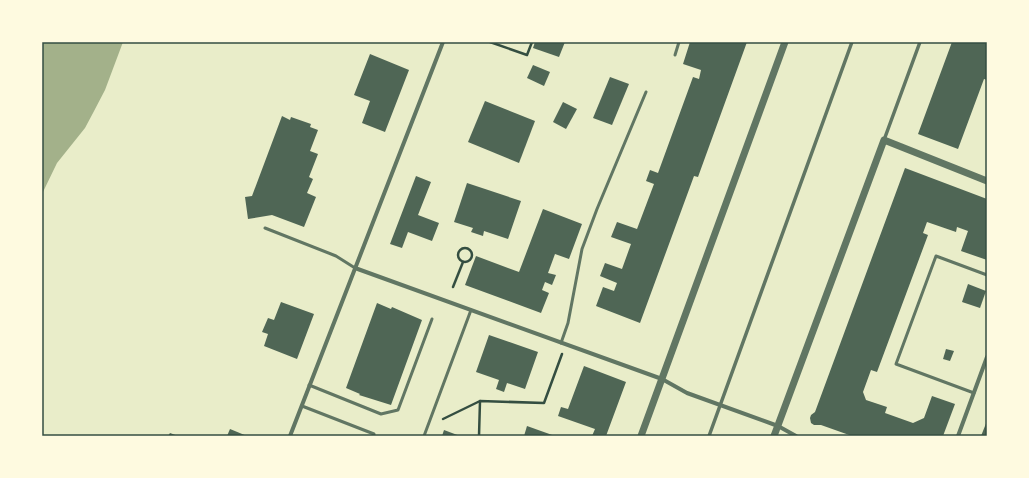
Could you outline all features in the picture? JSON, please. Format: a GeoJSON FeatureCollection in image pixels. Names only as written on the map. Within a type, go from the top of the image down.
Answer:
{"type":"FeatureCollection","features":[{"type":"Feature","properties":{"kind":"street"},"geometry":{"type":"LineString","coordinates":[[290,436],[443,42]]}},
{"type":"Feature","properties":{"kind":"street"},"geometry":{"type":"LineString","coordinates":[[641,436],[785,42]]}},
{"type":"Feature","properties":{"kind":"street"},"geometry":{"type":"LineString","coordinates":[[709,436],[852,42]]}},
{"type":"Feature","properties":{"kind":"street"},"geometry":{"type":"LineString","coordinates":[[774,436],[920,42]]}},
{"type":"Feature","properties":{"kind":"street"},"geometry":{"type":"LineString","coordinates":[[884,140],[987,181]]}},
{"type":"Feature","properties":{"kind":"street"},"geometry":{"type":"LineString","coordinates":[[355,268],[662,379],[687,393],[778,426],[796,436]]}},
{"type":"Feature","properties":{"kind":"street"},"geometry":{"type":"LineString","coordinates":[[958,436],[987,357]]}},
{"type":"Feature","properties":{"kind":"lane"},"geometry":{"type":"LineString","coordinates":[[675,55],[679,42]]}},
{"type":"Feature","properties":{"kind":"lane"},"geometry":{"type":"LineString","coordinates":[[561,342],[568,323],[582,249],[597,208],[646,92]]}},
{"type":"Feature","properties":{"kind":"lane"},"geometry":{"type":"LineString","coordinates":[[265,228],[336,256],[355,268]]}},
{"type":"Feature","properties":{"kind":"lane"},"geometry":{"type":"LineString","coordinates":[[974,393],[896,364],[936,256],[987,275]]}},
{"type":"Feature","properties":{"kind":"lane"},"geometry":{"type":"LineString","coordinates":[[424,436],[471,310]]}},
{"type":"Feature","properties":{"kind":"lane"},"geometry":{"type":"LineString","coordinates":[[309,385],[381,414],[398,410],[432,319]]}},
{"type":"Feature","properties":{"kind":"lane"},"geometry":{"type":"LineString","coordinates":[[302,406],[374,434],[374,436]]}},
{"type":"Feature","properties":{"kind":"path"},"geometry":{"type":"LineString","coordinates":[[490,42],[527,55],[532,42]]}},
{"type":"Feature","properties":{"kind":"path"},"geometry":{"type":"LineString","coordinates":[[462,249],[467,249],[471,252],[472,258],[468,262],[463,262],[459,259],[458,253],[462,249]]}},
{"type":"Feature","properties":{"kind":"path"},"geometry":{"type":"LineString","coordinates":[[453,287],[463,262]]}},
{"type":"Feature","properties":{"kind":"path"},"geometry":{"type":"LineString","coordinates":[[428,426],[480,401],[544,403],[566,344]]}},
{"type":"Feature","properties":{"kind":"path"},"geometry":{"type":"LineString","coordinates":[[479,436],[480,401]]}},
{"type":"Feature","properties":{"kind":"shaded area"},"geometry":{"type":"Polygon","coordinates":[[[42,42],[123,42],[105,90],[93,113],[85,128],[57,163],[42,194],[42,42]]]}},
{"type":"Feature","properties":{"kind":"building"},"geometry":{"type":"Polygon","coordinates":[[[535,42],[565,42],[559,57],[533,48],[535,42]]]}},
{"type":"Feature","properties":{"kind":"building"},"geometry":{"type":"Polygon","coordinates":[[[690,42],[747,42],[698,177],[694,176],[640,323],[596,306],[603,287],[614,291],[617,283],[600,276],[605,263],[622,269],[631,244],[611,237],[617,222],[637,229],[654,184],[646,181],[650,170],[658,173],[693,77],[699,79],[701,70],[683,64],[690,42]]]}},
{"type":"Feature","properties":{"kind":"building"},"geometry":{"type":"Polygon","coordinates":[[[952,42],[987,42],[987,80],[984,79],[958,149],[918,134],[952,42]]]}},
{"type":"Feature","properties":{"kind":"building"},"geometry":{"type":"Polygon","coordinates":[[[370,54],[409,70],[385,132],[362,123],[370,101],[354,95],[370,54]]]}},
{"type":"Feature","properties":{"kind":"building"},"geometry":{"type":"Polygon","coordinates":[[[533,65],[550,72],[544,86],[527,78],[533,65]]]}},
{"type":"Feature","properties":{"kind":"building"},"geometry":{"type":"Polygon","coordinates":[[[610,77],[629,84],[612,125],[593,118],[610,77]]]}},
{"type":"Feature","properties":{"kind":"building"},"geometry":{"type":"Polygon","coordinates":[[[485,101],[535,121],[519,163],[468,142],[485,101]]]}},
{"type":"Feature","properties":{"kind":"building"},"geometry":{"type":"Polygon","coordinates":[[[563,102],[577,109],[566,129],[553,122],[563,102]]]}},
{"type":"Feature","properties":{"kind":"building"},"geometry":{"type":"Polygon","coordinates":[[[282,116],[290,120],[291,117],[311,124],[310,127],[318,130],[310,151],[318,154],[309,177],[313,179],[307,193],[316,197],[304,227],[272,215],[248,219],[245,197],[252,196],[282,116]]]}},
{"type":"Feature","properties":{"kind":"building"},"geometry":{"type":"Polygon","coordinates":[[[905,168],[987,199],[987,260],[961,251],[968,231],[957,227],[956,232],[927,222],[923,233],[928,235],[877,372],[871,370],[863,392],[866,400],[887,407],[885,413],[913,423],[924,418],[932,396],[955,404],[943,436],[852,436],[821,425],[814,425],[811,423],[810,418],[815,412],[905,168]]]}},
{"type":"Feature","properties":{"kind":"building"},"geometry":{"type":"Polygon","coordinates":[[[416,176],[431,182],[418,215],[439,223],[432,241],[408,232],[402,248],[390,244],[416,176]]]}},
{"type":"Feature","properties":{"kind":"building"},"geometry":{"type":"Polygon","coordinates":[[[467,183],[521,201],[508,239],[484,231],[483,236],[471,232],[473,228],[454,222],[467,183]]]}},
{"type":"Feature","properties":{"kind":"building"},"geometry":{"type":"Polygon","coordinates":[[[543,209],[582,224],[569,259],[555,254],[548,273],[556,275],[552,285],[545,282],[542,290],[549,293],[541,313],[465,285],[476,256],[519,272],[543,209]]]}},
{"type":"Feature","properties":{"kind":"building"},"geometry":{"type":"Polygon","coordinates":[[[968,284],[986,291],[980,308],[962,302],[968,284]]]}},
{"type":"Feature","properties":{"kind":"building"},"geometry":{"type":"Polygon","coordinates":[[[281,302],[314,314],[297,359],[264,346],[268,334],[262,332],[268,318],[274,320],[281,302]]]}},
{"type":"Feature","properties":{"kind":"building"},"geometry":{"type":"Polygon","coordinates":[[[377,303],[391,309],[392,307],[422,320],[391,405],[359,395],[360,394],[346,388],[377,303]]]}},
{"type":"Feature","properties":{"kind":"building"},"geometry":{"type":"Polygon","coordinates":[[[489,335],[538,352],[525,389],[507,383],[504,392],[496,389],[499,380],[476,372],[489,335]]]}},
{"type":"Feature","properties":{"kind":"building"},"geometry":{"type":"Polygon","coordinates":[[[946,349],[954,351],[950,361],[943,359],[946,349]]]}},
{"type":"Feature","properties":{"kind":"building"},"geometry":{"type":"Polygon","coordinates":[[[584,366],[626,382],[606,436],[592,436],[595,429],[558,416],[561,407],[568,409],[584,366]]]}},
{"type":"Feature","properties":{"kind":"building"},"geometry":{"type":"Polygon","coordinates":[[[987,421],[987,436],[981,436],[987,421]]]}},
{"type":"Feature","properties":{"kind":"building"},"geometry":{"type":"Polygon","coordinates":[[[527,426],[555,436],[524,436],[527,426]]]}},
{"type":"Feature","properties":{"kind":"building"},"geometry":{"type":"Polygon","coordinates":[[[230,429],[247,436],[227,436],[230,429]]]}},
{"type":"Feature","properties":{"kind":"building"},"geometry":{"type":"Polygon","coordinates":[[[444,430],[460,436],[442,436],[444,430]]]}},
{"type":"Feature","properties":{"kind":"building"},"geometry":{"type":"Polygon","coordinates":[[[170,433],[178,436],[168,436],[170,433]]]}}]}
